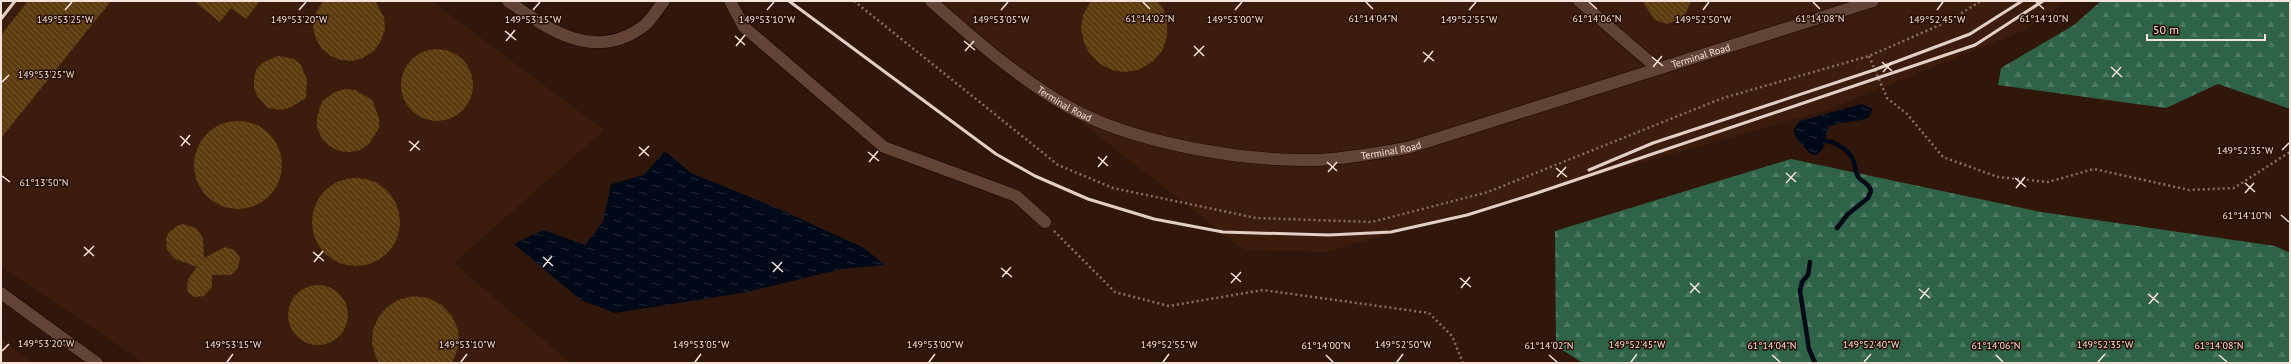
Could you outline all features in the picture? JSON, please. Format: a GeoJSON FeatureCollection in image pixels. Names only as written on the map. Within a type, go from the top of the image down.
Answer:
{"type":"FeatureCollection","features":[{"type":"Feature","properties":{"kind":"street"},"geometry":{"type":"LineString","coordinates":[[508,1],[542,24],[560,34],[588,43],[610,41],[628,35],[645,24],[664,1]]}},
{"type":"Feature","properties":{"kind":"street"},"geometry":{"type":"LineString","coordinates":[[730,1],[744,27],[884,147],[1016,196],[1045,222]]}},
{"type":"Feature","properties":{"kind":"street","name":"Terminal Road"},"geometry":{"type":"LineString","coordinates":[[931,1],[983,46],[1024,78],[1068,107],[1113,127],[1164,141],[1218,152],[1265,158],[1314,160],[1356,156],[1407,148],[1456,134],[1657,68],[1873,1]]}},
{"type":"Feature","properties":{"kind":"street"},"geometry":{"type":"LineString","coordinates":[[1579,1],[1657,68]]}},
{"type":"Feature","properties":{"kind":"street"},"geometry":{"type":"LineString","coordinates":[[1,293],[97,363]]}},
{"type":"Feature","properties":{"kind":"path"},"geometry":{"type":"LineString","coordinates":[[1869,56],[1887,98],[1907,114],[1943,157],[1998,177],[2048,182],[2094,169],[2189,190],[2234,188],[2290,152]]}},
{"type":"Feature","properties":{"kind":"path"},"geometry":{"type":"LineString","coordinates":[[1045,222],[1115,292],[1169,306],[1263,290],[1429,313],[1452,336],[1463,363]]}},
{"type":"Feature","properties":{"kind":"shaded area"},"geometry":{"type":"Polygon","coordinates":[[[1,1],[35,1],[1,44],[1,1]]]}},
{"type":"Feature","properties":{"kind":"shaded area"},"geometry":{"type":"Polygon","coordinates":[[[36,1],[432,1],[604,130],[454,263],[570,363],[144,363],[1,266],[1,46],[36,1]]]}},
{"type":"Feature","properties":{"kind":"shaded area"},"geometry":{"type":"Polygon","coordinates":[[[927,1],[2066,1],[2026,30],[1824,111],[1325,252],[1244,250],[927,1]]]}},
{"type":"Feature","properties":{"kind":"shaded area"},"geometry":{"type":"Polygon","coordinates":[[[1,338],[32,363],[1,363],[1,338]]]}},
{"type":"Feature","properties":{"kind":"green space"},"geometry":{"type":"Polygon","coordinates":[[[2101,1],[2290,1],[2290,109],[2218,84],[2166,108],[1998,85],[2001,68],[2074,25],[2101,1]]]}},
{"type":"Feature","properties":{"kind":"green space"},"geometry":{"type":"Polygon","coordinates":[[[1791,159],[2041,212],[2275,246],[2290,253],[2290,363],[1583,363],[1556,346],[1555,231],[1791,159]]]}},
{"type":"Feature","properties":{"kind":"water"},"geometry":{"type":"Polygon","coordinates":[[[1862,104],[1873,109],[1869,117],[1828,127],[1824,147],[1817,155],[1810,154],[1795,136],[1794,129],[1800,121],[1862,104]]]}},
{"type":"Feature","properties":{"kind":"water"},"geometry":{"type":"Polygon","coordinates":[[[665,151],[691,173],[779,209],[864,248],[885,265],[842,269],[742,293],[615,313],[581,300],[514,244],[543,230],[585,245],[603,222],[611,184],[644,175],[665,151]]]}},
{"type":"Feature","properties":{"kind":"building"},"geometry":{"type":"Polygon","coordinates":[[[28,1],[111,1],[1,138],[1,35],[28,1]]]}},
{"type":"Feature","properties":{"kind":"building"},"geometry":{"type":"Polygon","coordinates":[[[194,1],[260,1],[246,19],[231,8],[220,22],[194,1]]]}},
{"type":"Feature","properties":{"kind":"building"},"geometry":{"type":"Polygon","coordinates":[[[323,1],[375,1],[384,17],[385,29],[381,41],[374,51],[363,58],[352,61],[341,60],[331,56],[322,49],[316,39],[313,28],[314,17],[323,1]]]}},
{"type":"Feature","properties":{"kind":"building"},"geometry":{"type":"Polygon","coordinates":[[[1091,1],[1157,1],[1163,8],[1167,22],[1167,37],[1162,51],[1152,62],[1138,70],[1125,72],[1112,70],[1100,64],[1090,54],[1084,42],[1081,29],[1083,15],[1091,1]]]}},
{"type":"Feature","properties":{"kind":"building"},"geometry":{"type":"Polygon","coordinates":[[[1642,1],[1691,1],[1686,13],[1681,19],[1667,24],[1655,20],[1642,1]]]}},
{"type":"Feature","properties":{"kind":"building"},"geometry":{"type":"Polygon","coordinates":[[[437,49],[457,55],[467,65],[473,85],[467,105],[457,115],[437,121],[417,115],[407,105],[401,85],[407,65],[417,55],[437,49]]]}},
{"type":"Feature","properties":{"kind":"building"},"geometry":{"type":"Polygon","coordinates":[[[278,56],[294,59],[301,65],[307,80],[306,98],[291,107],[282,110],[268,108],[258,97],[254,89],[256,70],[262,63],[278,56]]]}},
{"type":"Feature","properties":{"kind":"building"},"geometry":{"type":"Polygon","coordinates":[[[345,89],[355,90],[372,100],[379,118],[379,128],[369,144],[360,150],[350,152],[339,151],[329,146],[322,138],[317,128],[317,117],[322,101],[335,92],[345,89]]]}},
{"type":"Feature","properties":{"kind":"building"},"geometry":{"type":"Polygon","coordinates":[[[238,121],[255,125],[269,134],[278,148],[282,165],[278,182],[269,196],[255,205],[238,209],[221,205],[207,196],[198,182],[194,165],[198,148],[207,134],[221,125],[238,121]]]}},
{"type":"Feature","properties":{"kind":"building"},"geometry":{"type":"Polygon","coordinates":[[[356,178],[373,182],[387,191],[396,205],[400,222],[396,239],[387,253],[373,262],[356,266],[339,262],[325,253],[316,239],[312,222],[316,205],[325,191],[339,182],[356,178]]]}},
{"type":"Feature","properties":{"kind":"building"},"geometry":{"type":"Polygon","coordinates":[[[183,224],[196,228],[200,233],[203,239],[204,258],[225,247],[234,250],[240,258],[238,268],[231,275],[212,275],[212,287],[204,296],[195,297],[188,292],[188,279],[197,267],[175,259],[167,250],[166,239],[168,233],[177,226],[183,224]]]}},
{"type":"Feature","properties":{"kind":"building"},"geometry":{"type":"Polygon","coordinates":[[[318,285],[335,290],[343,298],[348,315],[343,332],[335,340],[318,345],[301,340],[293,332],[288,315],[293,298],[301,290],[318,285]]]}},
{"type":"Feature","properties":{"kind":"building"},"geometry":{"type":"Polygon","coordinates":[[[413,296],[428,298],[442,305],[452,316],[458,330],[459,345],[452,363],[379,363],[372,344],[373,330],[378,318],[387,307],[398,300],[413,296]]]}},
{"type":"Feature","properties":{"kind":"waterway"},"geometry":{"type":"LineString","coordinates":[[1826,141],[1847,151],[1853,159],[1858,176],[1868,185],[1871,191],[1868,198],[1848,214],[1837,228]]}},
{"type":"Feature","properties":{"kind":"waterway"},"geometry":{"type":"LineString","coordinates":[[1810,262],[1808,275],[1802,282],[1800,291],[1809,349],[1815,363]]}},
{"type":"Feature","properties":{"kind":"railway"},"geometry":{"type":"LineString","coordinates":[[1,19],[15,1]]}},
{"type":"Feature","properties":{"kind":"railway"},"geometry":{"type":"LineString","coordinates":[[789,1],[996,154],[1035,176],[1088,199],[1154,219],[1223,232],[1329,235],[1391,232],[1467,215],[1534,194],[1975,45],[2043,1]]}},
{"type":"Feature","properties":{"kind":"railway"},"geometry":{"type":"LineString","coordinates":[[1589,170],[1653,143],[1874,70],[1970,34],[2022,1]]}}]}
